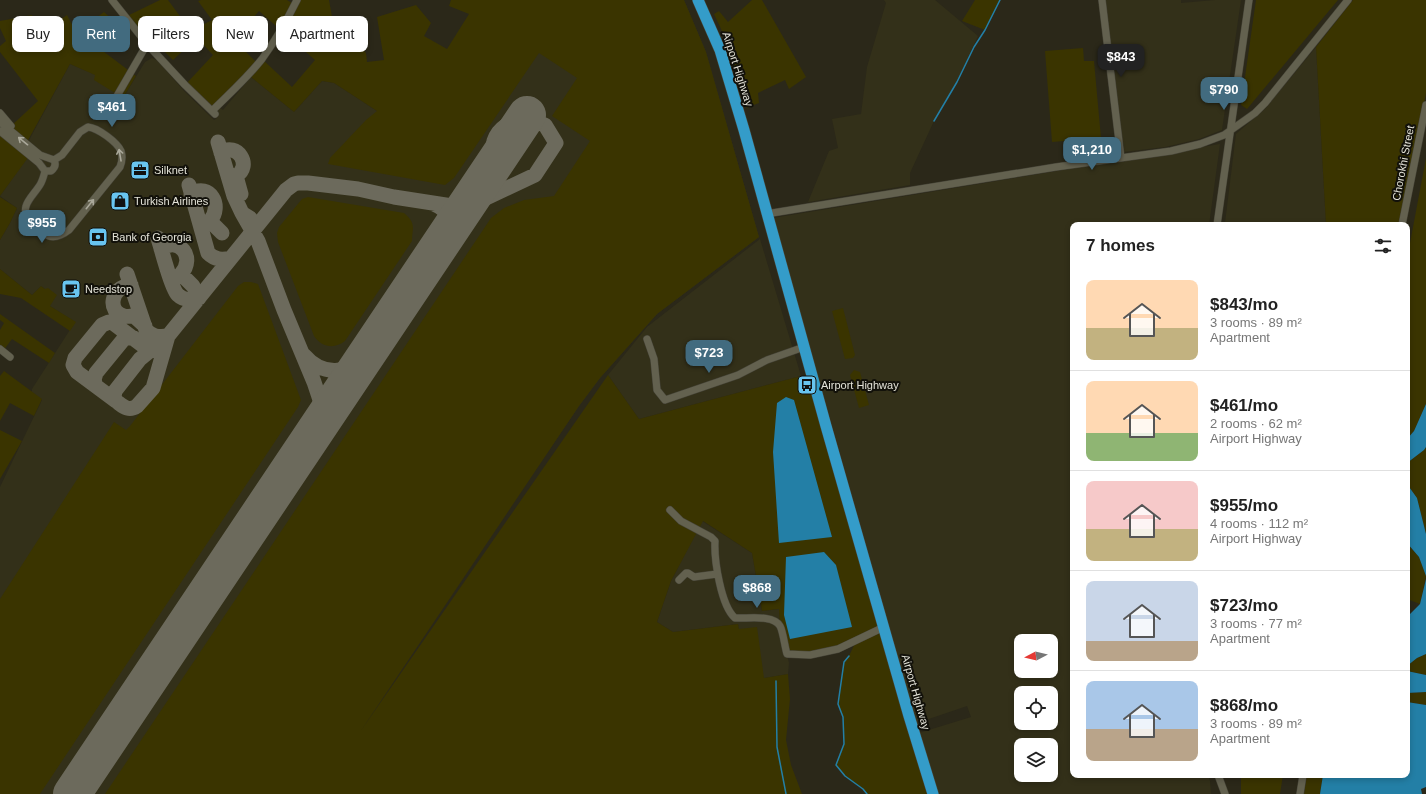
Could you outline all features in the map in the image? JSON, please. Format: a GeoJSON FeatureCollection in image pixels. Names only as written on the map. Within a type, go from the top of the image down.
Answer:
{"type":"FeatureCollection","features":[{"type":"Feature","properties":{"kind":"highway","name":"Airport Highway"},"geometry":{"type":"LineString","coordinates":[[698,0],[720,50],[744,130],[766,214],[909,716],[933,794]]}},
{"type":"Feature","properties":{"kind":"street"},"geometry":{"type":"LineString","coordinates":[[112,0],[138,33]]}},
{"type":"Feature","properties":{"kind":"street"},"geometry":{"type":"LineString","coordinates":[[154,52],[213,112],[262,59],[298,0]]}},
{"type":"Feature","properties":{"kind":"street"},"geometry":{"type":"LineString","coordinates":[[1102,0],[1121,158]]}},
{"type":"Feature","properties":{"kind":"street"},"geometry":{"type":"LineString","coordinates":[[1217,222],[1248,0]]}},
{"type":"Feature","properties":{"kind":"street"},"geometry":{"type":"LineString","coordinates":[[766,214],[1165,152],[1200,144],[1224,135],[1265,103],[1348,0]]}},
{"type":"Feature","properties":{"kind":"street"},"geometry":{"type":"LineString","coordinates":[[110,108],[142,52]]}},
{"type":"Feature","properties":{"kind":"street","name":"Chorokhi Street"},"geometry":{"type":"LineString","coordinates":[[1403,222],[1426,104]]}},
{"type":"Feature","properties":{"kind":"street"},"geometry":{"type":"LineString","coordinates":[[0,113],[11,126]]}},
{"type":"Feature","properties":{"kind":"street"},"geometry":{"type":"LineString","coordinates":[[0,122],[40,155],[55,163],[54,168],[51,171],[43,168],[0,131]]}},
{"type":"Feature","properties":{"kind":"street"},"geometry":{"type":"LineString","coordinates":[[88,127],[98,130],[106,135],[120,149],[122,160],[120,167],[69,230],[56,237],[48,237],[30,222],[26,214],[26,203],[41,183],[43,168],[42,161],[50,159],[65,152],[80,132],[88,127]]}},
{"type":"Feature","properties":{"kind":"street"},"geometry":{"type":"LineString","coordinates":[[647,339],[654,359],[657,390],[665,400],[738,375],[767,360],[804,347]]}},
{"type":"Feature","properties":{"kind":"street"},"geometry":{"type":"LineString","coordinates":[[0,349],[10,357]]}},
{"type":"Feature","properties":{"kind":"street"},"geometry":{"type":"LineString","coordinates":[[670,510],[681,521],[711,537],[715,541],[717,574],[729,614],[735,618],[772,619],[780,626],[787,654],[810,655],[838,649],[884,627]]}},
{"type":"Feature","properties":{"kind":"street"},"geometry":{"type":"LineString","coordinates":[[679,580],[686,572],[694,577],[717,574]]}},
{"type":"Feature","properties":{"kind":"street"},"geometry":{"type":"LineString","coordinates":[[1219,778],[1225,794]]}},
{"type":"Feature","properties":{"kind":"street"},"geometry":{"type":"LineString","coordinates":[[1300,794],[1302,778]]}},
{"type":"Feature","properties":{"kind":"shaded area"},"geometry":{"type":"Polygon","coordinates":[[[160,0],[168,0],[180,16],[138,16],[138,33],[130,23],[130,16],[127,16],[160,0]]]}},
{"type":"Feature","properties":{"kind":"shaded area"},"geometry":{"type":"Polygon","coordinates":[[[287,0],[295,5],[297,0],[329,0],[332,16],[276,16],[276,26],[268,19],[268,16],[265,16],[259,11],[255,16],[212,16],[212,20],[198,1],[287,0]]]}},
{"type":"Feature","properties":{"kind":"shaded area"},"geometry":{"type":"Polygon","coordinates":[[[451,0],[684,0],[706,52],[759,237],[657,314],[600,378],[579,406],[360,732],[608,375],[639,419],[801,376],[812,392],[866,586],[927,794],[867,794],[863,789],[845,776],[836,765],[844,744],[843,717],[838,704],[844,662],[849,656],[857,639],[838,649],[787,654],[780,626],[779,609],[762,611],[752,553],[703,521],[671,581],[657,622],[673,632],[738,624],[739,629],[757,627],[764,678],[788,674],[790,699],[786,740],[791,765],[802,794],[105,794],[491,218],[504,208],[524,200],[554,196],[590,141],[552,116],[577,78],[539,53],[454,178],[445,185],[328,164],[330,158],[366,120],[377,111],[334,83],[322,81],[294,112],[251,77],[212,111],[185,85],[213,55],[204,45],[204,24],[212,20],[212,52],[246,52],[257,63],[262,59],[292,87],[315,60],[306,52],[365,52],[367,62],[384,60],[377,17],[416,5],[431,23],[424,36],[447,49],[469,14],[449,6],[451,0]]]}},
{"type":"Feature","properties":{"kind":"shaded area"},"geometry":{"type":"Polygon","coordinates":[[[684,0],[706,52],[759,237],[657,314],[600,378],[579,406],[315,794],[0,794],[0,487],[42,400],[32,394],[32,389],[75,322],[50,306],[45,289],[41,286],[32,295],[0,269],[0,240],[17,208],[0,196],[29,155],[27,144],[70,64],[96,75],[123,98],[145,62],[152,58],[158,61],[184,91],[214,120],[217,118],[214,115],[220,108],[223,110],[251,77],[294,112],[322,81],[334,83],[377,111],[479,68],[684,0]]]}},
{"type":"Feature","properties":{"kind":"shaded area"},"geometry":{"type":"Polygon","coordinates":[[[752,0],[762,0],[806,77],[789,89],[785,80],[758,93],[759,103],[746,108],[721,29],[714,14],[719,11],[728,22],[752,0]]]}},
{"type":"Feature","properties":{"kind":"shaded area"},"geometry":{"type":"Polygon","coordinates":[[[884,0],[935,0],[978,36],[957,82],[934,121],[910,173],[910,185],[808,202],[829,151],[838,148],[832,119],[861,114],[867,67],[886,3],[884,0]]]}},
{"type":"Feature","properties":{"kind":"shaded area"},"geometry":{"type":"Polygon","coordinates":[[[975,0],[1000,0],[985,30],[962,21],[975,0]]]}},
{"type":"Feature","properties":{"kind":"shaded area"},"geometry":{"type":"Polygon","coordinates":[[[1106,0],[1181,0],[1181,3],[1215,0],[1241,0],[1222,130],[1199,139],[1165,147],[1123,152],[1106,13],[1106,0]]]}},
{"type":"Feature","properties":{"kind":"shaded area"},"geometry":{"type":"Polygon","coordinates":[[[1256,0],[1338,0],[1247,109],[1241,105],[1256,0]]]}},
{"type":"Feature","properties":{"kind":"shaded area"},"geometry":{"type":"Polygon","coordinates":[[[1353,0],[1426,0],[1426,93],[1403,222],[1326,222],[1316,47],[1353,0]]]}},
{"type":"Feature","properties":{"kind":"shaded area"},"geometry":{"type":"Polygon","coordinates":[[[104,12],[108,16],[99,16],[104,12]]]}},
{"type":"Feature","properties":{"kind":"shaded area"},"geometry":{"type":"Polygon","coordinates":[[[67,15],[72,25],[72,52],[104,52],[136,76],[123,98],[94,80],[95,75],[70,64],[26,144],[11,126],[38,101],[0,52],[0,46],[6,41],[0,28],[0,21],[12,19],[12,52],[64,52],[64,17],[67,15]]]}},
{"type":"Feature","properties":{"kind":"shaded area"},"geometry":{"type":"Polygon","coordinates":[[[1316,47],[1326,222],[1225,222],[1236,134],[1266,108],[1316,47]]]}},
{"type":"Feature","properties":{"kind":"shaded area"},"geometry":{"type":"Polygon","coordinates":[[[1083,48],[1084,61],[1094,61],[1101,138],[1052,142],[1045,51],[1083,48]]]}},
{"type":"Feature","properties":{"kind":"shaded area"},"geometry":{"type":"Polygon","coordinates":[[[165,52],[182,52],[173,60],[165,52]]]}},
{"type":"Feature","properties":{"kind":"shaded area"},"geometry":{"type":"Polygon","coordinates":[[[0,131],[30,155],[0,196],[0,131]]]}},
{"type":"Feature","properties":{"kind":"shaded area"},"geometry":{"type":"Polygon","coordinates":[[[1220,144],[1209,222],[1070,222],[1070,778],[1209,778],[1211,794],[937,794],[919,733],[971,717],[967,706],[917,723],[773,218],[1220,144]]]}},
{"type":"Feature","properties":{"kind":"shaded area"},"geometry":{"type":"Polygon","coordinates":[[[1426,158],[1426,404],[1414,431],[1410,436],[1410,243],[1426,158]]]}},
{"type":"Feature","properties":{"kind":"shaded area"},"geometry":{"type":"Polygon","coordinates":[[[0,197],[17,208],[0,240],[0,197]]]}},
{"type":"Feature","properties":{"kind":"shaded area"},"geometry":{"type":"Polygon","coordinates":[[[308,197],[404,213],[411,220],[413,226],[412,241],[345,341],[341,344],[333,346],[321,343],[314,336],[278,242],[277,233],[279,227],[302,199],[308,197]]]}},
{"type":"Feature","properties":{"kind":"shaded area"},"geometry":{"type":"Polygon","coordinates":[[[760,239],[801,376],[639,419],[608,375],[647,327],[760,239]]]}},
{"type":"Feature","properties":{"kind":"shaded area"},"geometry":{"type":"Polygon","coordinates":[[[0,269],[32,295],[41,286],[45,289],[48,288],[57,295],[50,306],[76,322],[70,331],[21,298],[0,294],[0,269]]]}},
{"type":"Feature","properties":{"kind":"shaded area"},"geometry":{"type":"Polygon","coordinates":[[[244,282],[258,284],[301,400],[298,407],[40,794],[0,794],[0,599],[114,422],[126,430],[130,426],[238,286],[244,282]]]}},
{"type":"Feature","properties":{"kind":"shaded area"},"geometry":{"type":"Polygon","coordinates":[[[843,308],[855,355],[853,358],[845,359],[832,311],[843,308]]]}},
{"type":"Feature","properties":{"kind":"shaded area"},"geometry":{"type":"Polygon","coordinates":[[[0,314],[55,353],[49,363],[12,339],[3,351],[0,349],[0,330],[4,323],[0,320],[0,314]]]}},
{"type":"Feature","properties":{"kind":"shaded area"},"geometry":{"type":"Polygon","coordinates":[[[854,370],[860,372],[869,405],[859,408],[850,375],[854,370]]]}},
{"type":"Feature","properties":{"kind":"shaded area"},"geometry":{"type":"Polygon","coordinates":[[[4,371],[42,399],[34,416],[10,403],[0,421],[0,376],[4,371]]]}},
{"type":"Feature","properties":{"kind":"shaded area"},"geometry":{"type":"Polygon","coordinates":[[[0,430],[22,441],[0,479],[0,430]]]}},
{"type":"Feature","properties":{"kind":"shaded area"},"geometry":{"type":"Polygon","coordinates":[[[1426,447],[1426,534],[1417,498],[1410,488],[1410,461],[1426,447]]]}},
{"type":"Feature","properties":{"kind":"shaded area"},"geometry":{"type":"Polygon","coordinates":[[[702,521],[752,553],[762,611],[779,609],[780,626],[789,663],[788,674],[764,678],[739,629],[738,624],[673,632],[657,622],[671,581],[702,521]]]}},
{"type":"Feature","properties":{"kind":"shaded area"},"geometry":{"type":"Polygon","coordinates":[[[1410,546],[1419,557],[1426,576],[1420,604],[1410,600],[1410,546]]]}},
{"type":"Feature","properties":{"kind":"shaded area"},"geometry":{"type":"Polygon","coordinates":[[[1426,654],[1426,675],[1410,672],[1410,664],[1417,658],[1426,654]]]}},
{"type":"Feature","properties":{"kind":"shaded area"},"geometry":{"type":"Polygon","coordinates":[[[1426,692],[1426,705],[1410,702],[1410,693],[1426,692]]]}},
{"type":"Feature","properties":{"kind":"shaded area"},"geometry":{"type":"Polygon","coordinates":[[[1241,778],[1283,778],[1280,794],[1241,794],[1241,778]]]}},
{"type":"Feature","properties":{"kind":"shaded area"},"geometry":{"type":"Polygon","coordinates":[[[1307,778],[1323,778],[1320,794],[1304,794],[1307,778]]]}},
{"type":"Feature","properties":{"kind":"water"},"geometry":{"type":"Polygon","coordinates":[[[786,397],[794,400],[832,537],[779,543],[773,452],[777,403],[786,397]]]}},
{"type":"Feature","properties":{"kind":"water"},"geometry":{"type":"Polygon","coordinates":[[[1426,404],[1426,447],[1410,461],[1410,436],[1414,431],[1426,404]]]}},
{"type":"Feature","properties":{"kind":"water"},"geometry":{"type":"Polygon","coordinates":[[[1410,488],[1417,498],[1426,534],[1426,576],[1419,557],[1410,546],[1410,488]]]}},
{"type":"Feature","properties":{"kind":"water"},"geometry":{"type":"Polygon","coordinates":[[[824,552],[836,565],[852,627],[790,639],[784,615],[786,557],[824,552]]]}},
{"type":"Feature","properties":{"kind":"water"},"geometry":{"type":"Polygon","coordinates":[[[1426,579],[1426,654],[1417,658],[1410,664],[1410,614],[1420,604],[1426,579]]]}},
{"type":"Feature","properties":{"kind":"water"},"geometry":{"type":"Polygon","coordinates":[[[1410,672],[1426,675],[1426,692],[1410,693],[1410,672]]]}},
{"type":"Feature","properties":{"kind":"water"},"geometry":{"type":"Polygon","coordinates":[[[1410,702],[1426,705],[1426,787],[1421,789],[1422,794],[1320,794],[1323,778],[1410,778],[1410,702]]]}},
{"type":"Feature","properties":{"kind":"waterway"},"geometry":{"type":"LineString","coordinates":[[934,121],[957,82],[1000,0]]}},
{"type":"Feature","properties":{"kind":"waterway"},"geometry":{"type":"LineString","coordinates":[[849,656],[844,662],[838,704],[843,717],[844,744],[836,765],[845,776],[863,789],[867,794]]}},
{"type":"Feature","properties":{"kind":"waterway"},"geometry":{"type":"LineString","coordinates":[[776,681],[777,747],[786,794]]}},
{"type":"Feature","properties":{"kind":"taxiway"},"geometry":{"type":"LineString","coordinates":[[155,347],[146,348],[113,323],[109,322],[102,325],[75,358],[73,365],[77,372],[116,401],[114,397],[115,391],[140,359],[168,336],[286,190],[294,184],[308,183],[358,189],[394,197],[465,208],[535,175],[556,143],[545,125],[527,120],[514,121],[502,129],[496,136],[493,146],[495,163]]}},
{"type":"Feature","properties":{"kind":"taxiway"},"geometry":{"type":"LineString","coordinates":[[218,142],[234,196],[242,213],[250,218]]}},
{"type":"Feature","properties":{"kind":"taxiway"},"geometry":{"type":"LineString","coordinates":[[221,153],[227,150],[232,150],[241,156],[243,166],[241,172],[236,176],[241,194]]}},
{"type":"Feature","properties":{"kind":"taxiway"},"geometry":{"type":"LineString","coordinates":[[189,185],[208,253],[219,259],[231,258]]}},
{"type":"Feature","properties":{"kind":"taxiway"},"geometry":{"type":"LineString","coordinates":[[191,194],[198,191],[209,193],[215,203],[214,215],[210,221],[222,233]]}},
{"type":"Feature","properties":{"kind":"taxiway"},"geometry":{"type":"LineString","coordinates":[[434,204],[442,208],[449,217],[450,223],[447,234],[440,246]]}},
{"type":"Feature","properties":{"kind":"taxiway"},"geometry":{"type":"LineString","coordinates":[[242,213],[258,241],[320,400],[319,424],[310,439]]}},
{"type":"Feature","properties":{"kind":"taxiway"},"geometry":{"type":"LineString","coordinates":[[158,238],[170,277],[178,295],[185,299],[191,300],[199,298]]}},
{"type":"Feature","properties":{"kind":"taxiway"},"geometry":{"type":"LineString","coordinates":[[161,249],[174,245],[183,250],[187,261],[181,274],[193,286]]}},
{"type":"Feature","properties":{"kind":"taxiway"},"geometry":{"type":"LineString","coordinates":[[116,401],[126,408],[134,408],[153,388],[168,336],[156,336],[146,330],[127,274]]}},
{"type":"Feature","properties":{"kind":"taxiway"},"geometry":{"type":"LineString","coordinates":[[131,285],[119,290],[115,295],[113,305],[119,314],[134,316],[145,326]]}},
{"type":"Feature","properties":{"kind":"taxiway"},"geometry":{"type":"LineString","coordinates":[[96,386],[94,380],[96,373],[123,340],[126,338],[134,338]]}},
{"type":"Feature","properties":{"kind":"taxiway"},"geometry":{"type":"LineString","coordinates":[[304,355],[318,366],[334,370],[342,370],[350,367],[358,363],[365,356]]}},
{"type":"Feature","properties":{"kind":"runway"},"geometry":{"type":"LineString","coordinates":[[72,794],[527,115]]}},
{"type":"Feature","properties":{"kind":"place","name":"Silknet"},"geometry":{"type":"Point","coordinates":[140,170]}},
{"type":"Feature","properties":{"kind":"place","name":"Turkish Airlines"},"geometry":{"type":"Point","coordinates":[120,201]}},
{"type":"Feature","properties":{"kind":"place","name":"Bank of Georgia"},"geometry":{"type":"Point","coordinates":[98,237]}},
{"type":"Feature","properties":{"kind":"place","name":"Needstop"},"geometry":{"type":"Point","coordinates":[71,289]}},
{"type":"Feature","properties":{"kind":"place","name":"Airport Highway"},"geometry":{"type":"Point","coordinates":[807,385]}}]}
